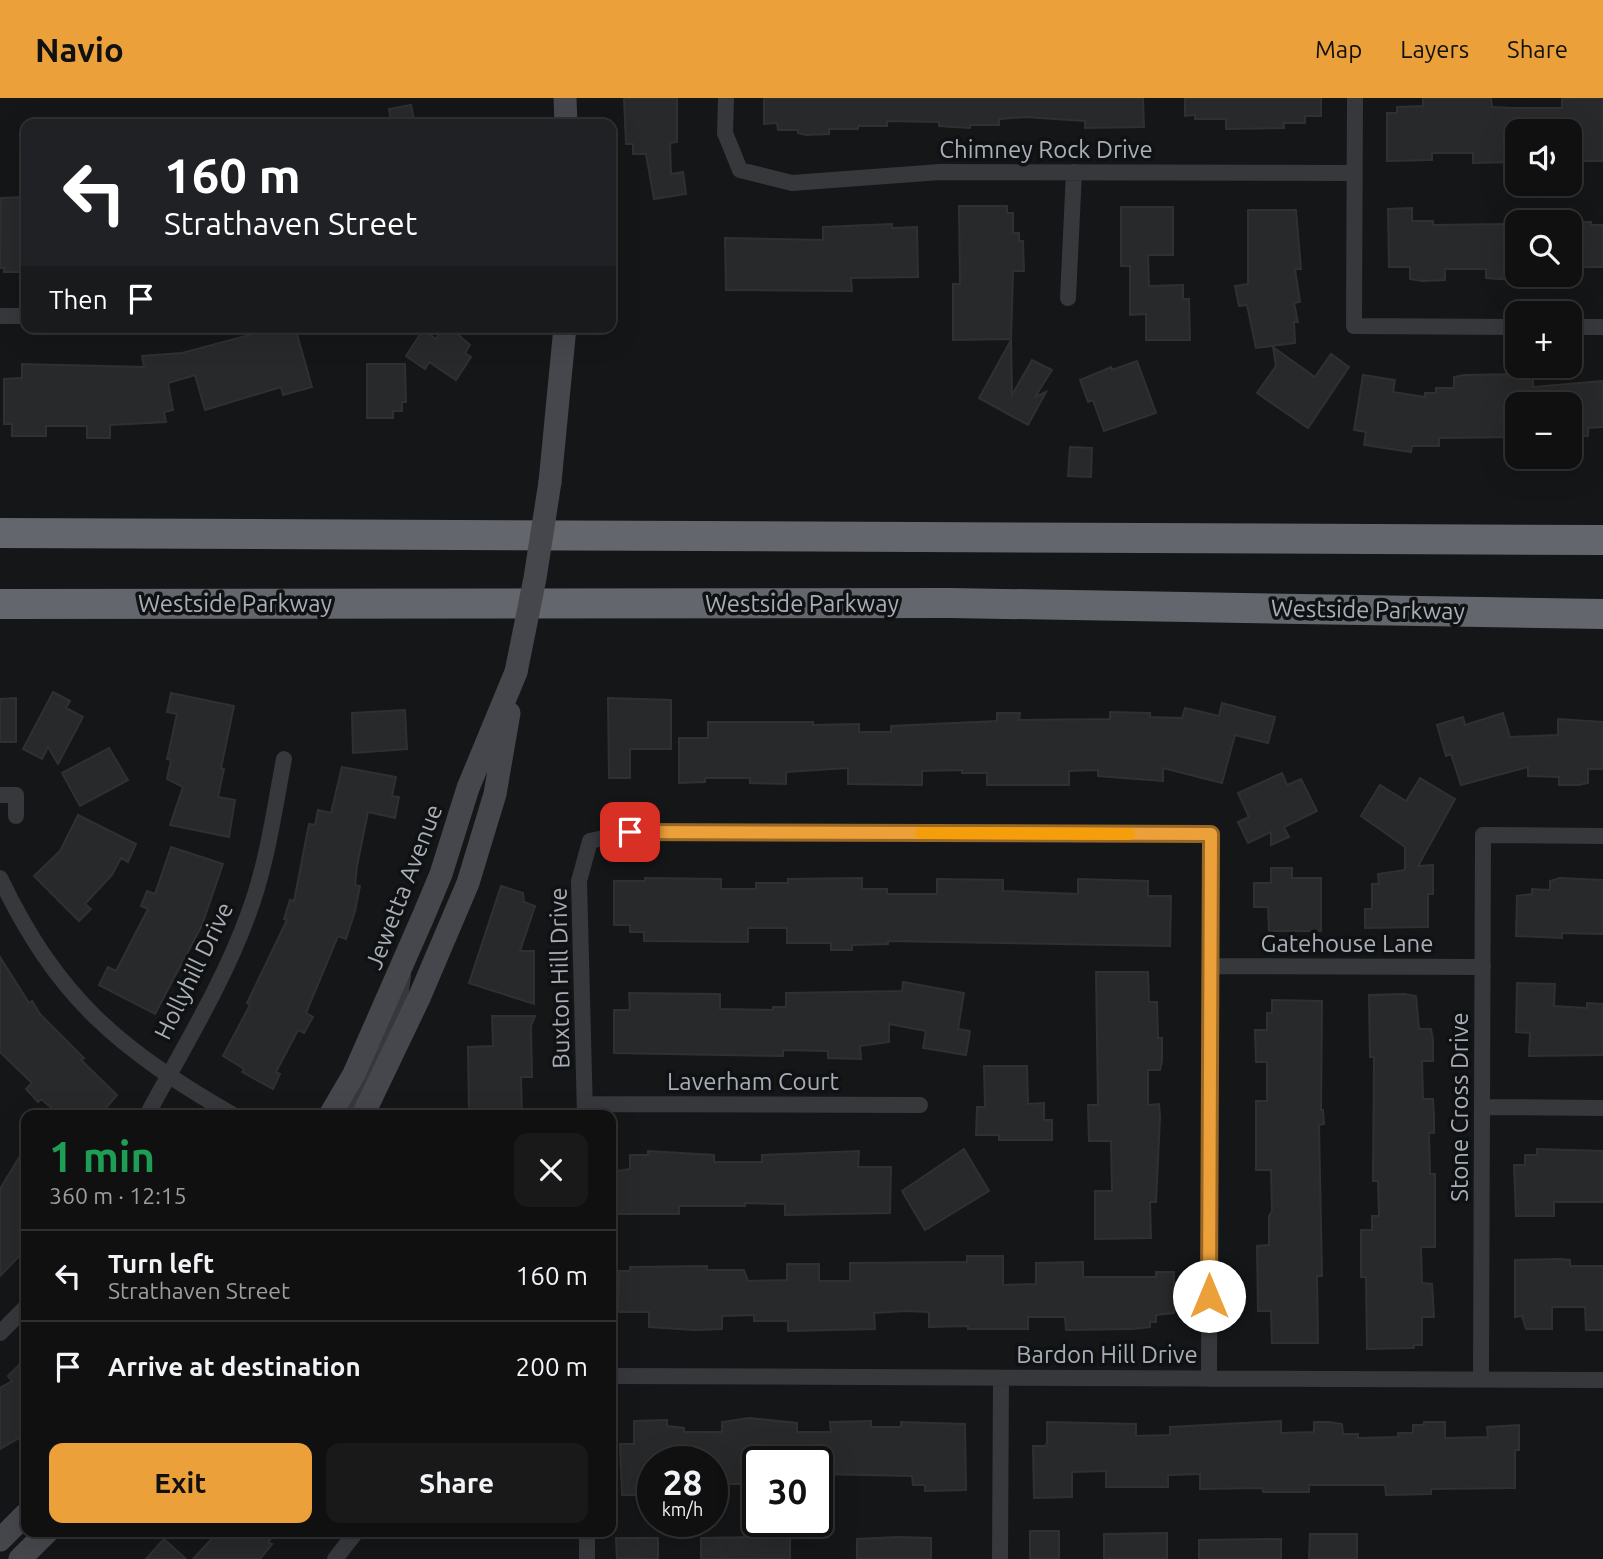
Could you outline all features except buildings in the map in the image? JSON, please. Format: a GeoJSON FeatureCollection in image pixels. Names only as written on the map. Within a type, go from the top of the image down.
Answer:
{"type":"FeatureCollection","features":[{"type":"Feature","properties":{"kind":"highway"},"geometry":{"type":"LineString","coordinates":[[0,533],[1603,540]]}},
{"type":"Feature","properties":{"kind":"highway","name":"Westside Parkway"},"geometry":{"type":"LineString","coordinates":[[0,604],[950,603],[1603,614]]}},
{"type":"Feature","properties":{"kind":"street"},"geometry":{"type":"LineString","coordinates":[[565,98],[566,119]]}},
{"type":"Feature","properties":{"kind":"street","name":"Chimney Rock Drive"},"geometry":{"type":"LineString","coordinates":[[726,98],[725,133],[740,170],[792,183],[940,172],[1354,173]]}},
{"type":"Feature","properties":{"kind":"street"},"geometry":{"type":"LineString","coordinates":[[1355,98],[1354,326],[1505,327]]}},
{"type":"Feature","properties":{"kind":"street"},"geometry":{"type":"LineString","coordinates":[[1068,298],[1073,172]]}},
{"type":"Feature","properties":{"kind":"street"},"geometry":{"type":"LineString","coordinates":[[0,316],[21,316]]}},
{"type":"Feature","properties":{"kind":"street"},"geometry":{"type":"LineString","coordinates":[[1582,327],[1603,327]]}},
{"type":"Feature","properties":{"kind":"street","name":"Jewetta Avenue"},"geometry":{"type":"LineString","coordinates":[[365,1110],[419,998],[468,883],[495,794],[550,482],[564,333]]}},
{"type":"Feature","properties":{"kind":"street","name":"Jewetta Avenue"},"geometry":{"type":"LineString","coordinates":[[333,1110],[354,1074],[404,963],[441,874],[468,788],[516,672]]}},
{"type":"Feature","properties":{"kind":"street","name":"Hollyhill Drive"},"geometry":{"type":"LineString","coordinates":[[150,1110],[233,953],[249,914],[262,870],[284,759]]}},
{"type":"Feature","properties":{"kind":"street"},"geometry":{"type":"LineString","coordinates":[[0,795],[16,795],[16,817]]}},
{"type":"Feature","properties":{"kind":"street","name":"Buxton Hill Drive"},"geometry":{"type":"LineString","coordinates":[[585,1109],[579,881],[590,841],[630,832],[1211,834],[1211,966]]}},
{"type":"Feature","properties":{"kind":"street","name":"Stone Cross Drive"},"geometry":{"type":"LineString","coordinates":[[1481,1380],[1483,835],[1603,836]]}},
{"type":"Feature","properties":{"kind":"street"},"geometry":{"type":"LineString","coordinates":[[0,877],[36,946],[71,992],[131,1051],[167,1077],[224,1110]]}},
{"type":"Feature","properties":{"kind":"street"},"geometry":{"type":"LineString","coordinates":[[347,1110],[399,1004],[404,963]]}},
{"type":"Feature","properties":{"kind":"street"},"geometry":{"type":"LineString","coordinates":[[1209,1378],[1211,966]]}},
{"type":"Feature","properties":{"kind":"street","name":"Gatehouse Lane"},"geometry":{"type":"LineString","coordinates":[[1211,966],[1483,967]]}},
{"type":"Feature","properties":{"kind":"street","name":"Laverham Court"},"geometry":{"type":"LineString","coordinates":[[585,1109],[920,1105]]}},
{"type":"Feature","properties":{"kind":"street"},"geometry":{"type":"LineString","coordinates":[[1482,1107],[1603,1108]]}},
{"type":"Feature","properties":{"kind":"street"},"geometry":{"type":"LineString","coordinates":[[0,1333],[21,1312]]}},
{"type":"Feature","properties":{"kind":"street","name":"Bardon Hill Drive"},"geometry":{"type":"LineString","coordinates":[[616,1376],[1603,1380]]}},
{"type":"Feature","properties":{"kind":"street"},"geometry":{"type":"LineString","coordinates":[[1000,1559],[1001,1378]]}},
{"type":"Feature","properties":{"kind":"street"},"geometry":{"type":"LineString","coordinates":[[0,1540],[21,1519]]}},
{"type":"Feature","properties":{"kind":"street"},"geometry":{"type":"LineString","coordinates":[[20,1559],[42,1537]]}},
{"type":"Feature","properties":{"kind":"street"},"geometry":{"type":"LineString","coordinates":[[335,1559],[352,1537]]}},
{"type":"Feature","properties":{"kind":"street"},"geometry":{"type":"LineString","coordinates":[[587,1537],[587,1559]]}},
{"type":"Feature","properties":{"kind":"slow traffic"},"geometry":{"type":"LineString","coordinates":[[921,833],[1129,834]]}},
{"type":"Feature","properties":{"kind":"route"},"geometry":{"type":"LineString","coordinates":[[630,832],[1211,834],[1209,1296]]}}]}
